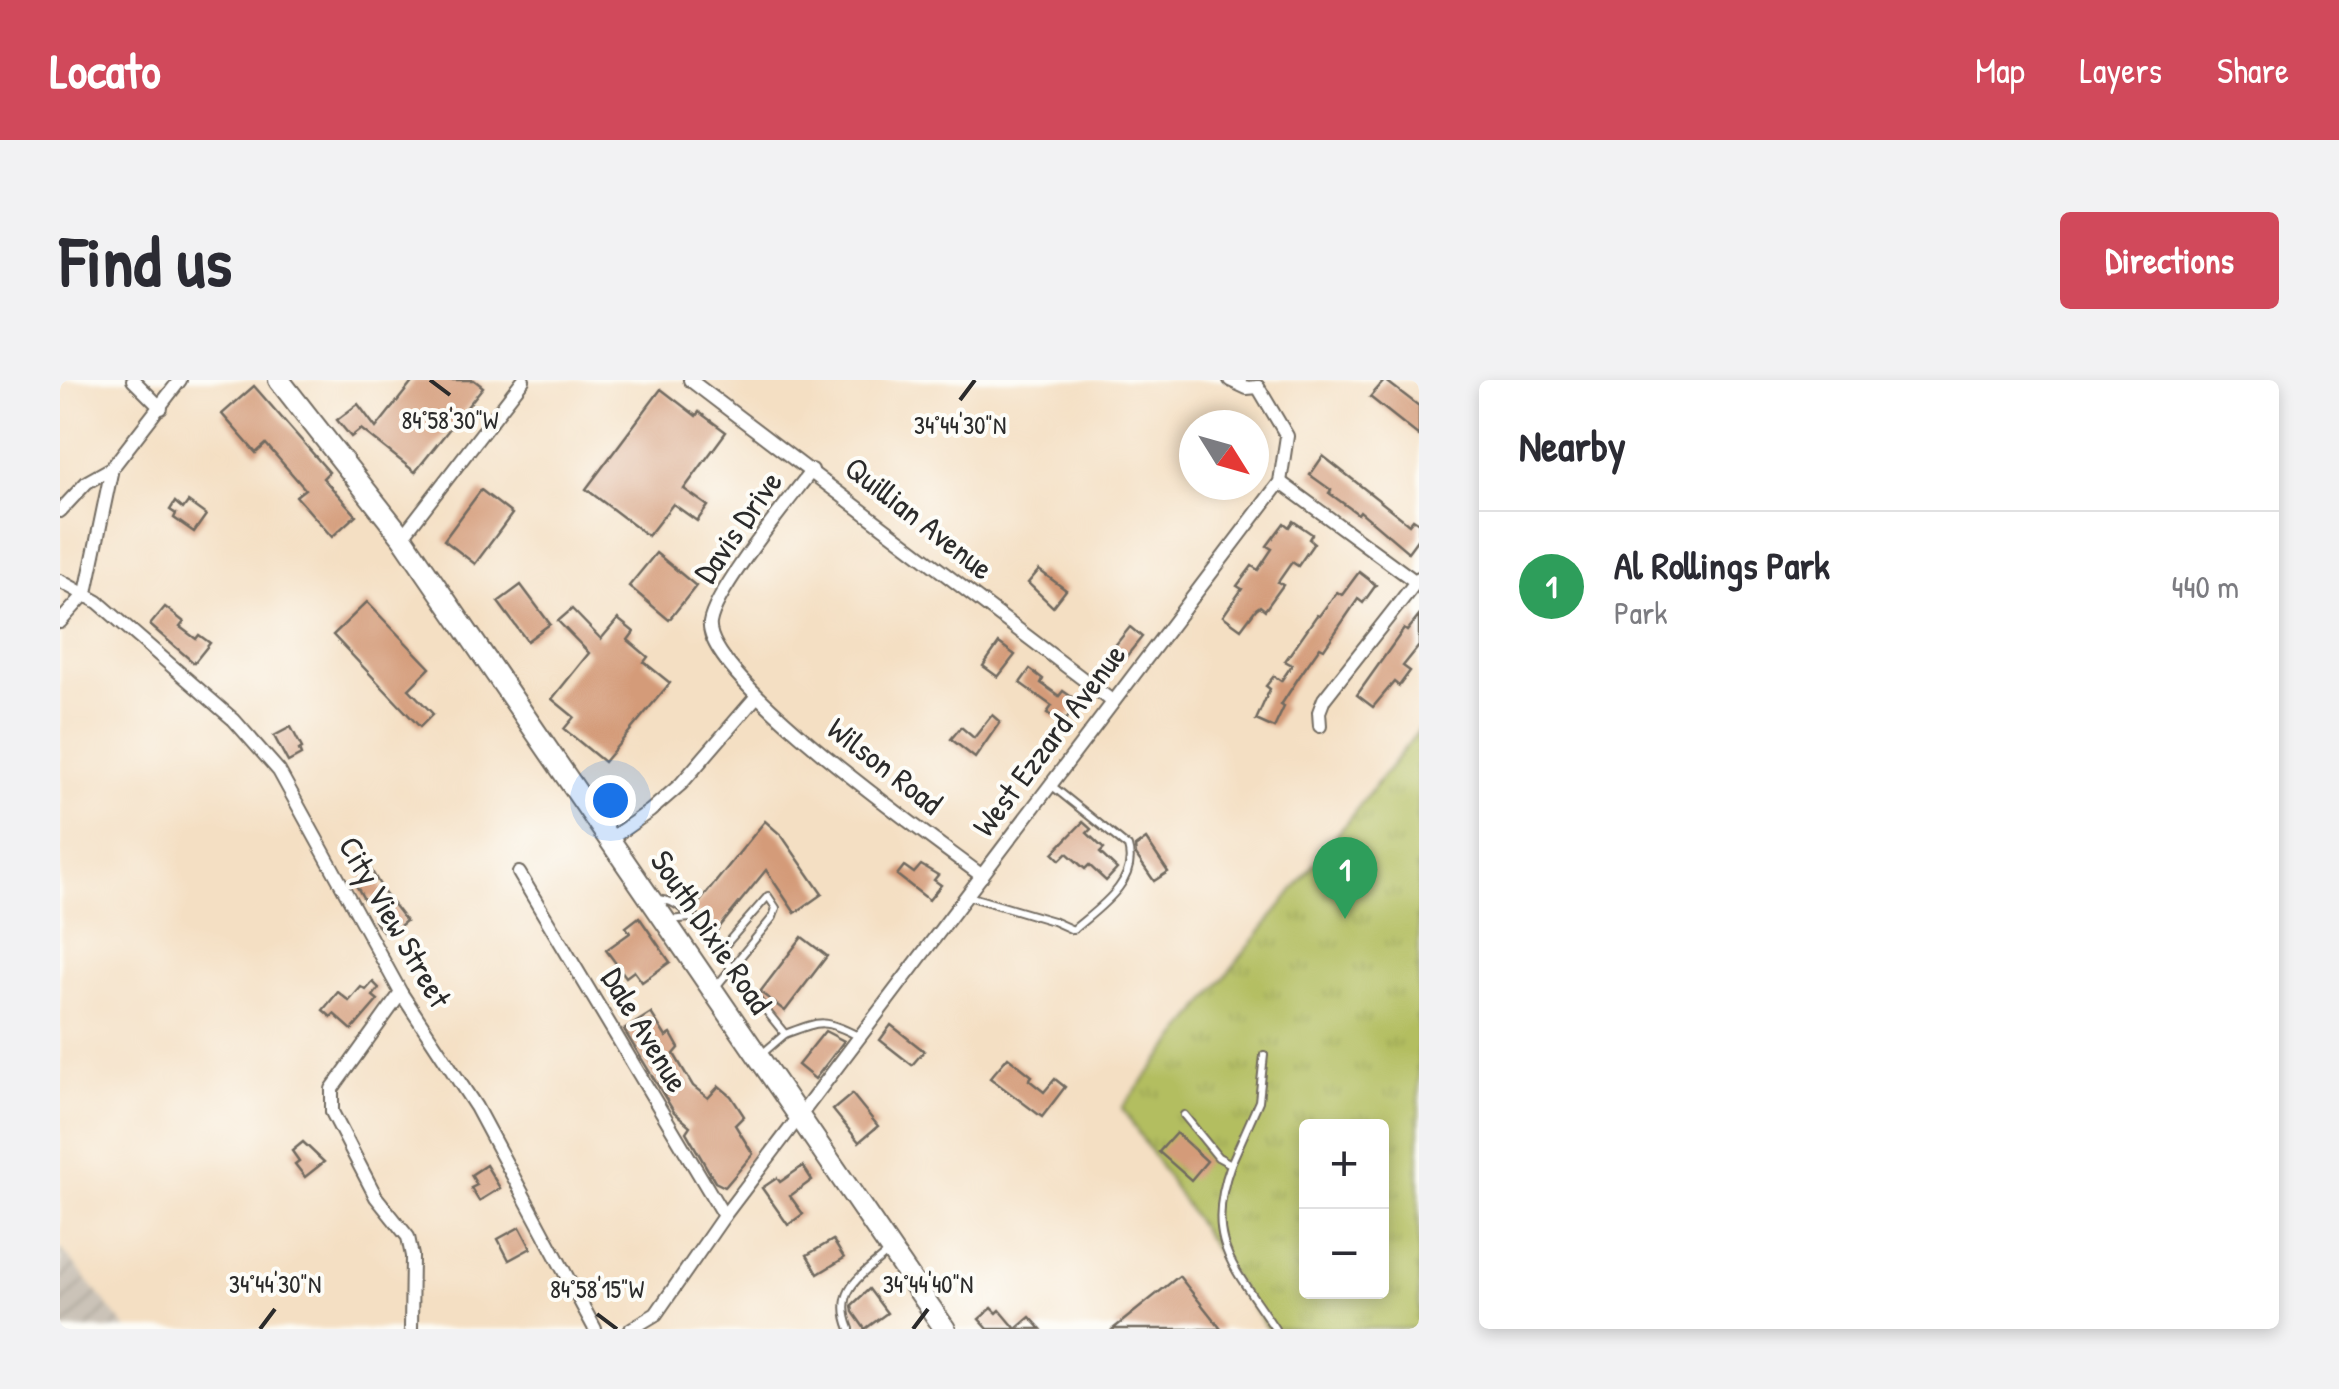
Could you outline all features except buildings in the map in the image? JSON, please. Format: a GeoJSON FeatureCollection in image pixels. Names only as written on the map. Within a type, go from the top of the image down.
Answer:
{"type":"FeatureCollection","features":[{"type":"Feature","properties":{"kind":"main road","name":"South Dixie Road"},"geometry":{"type":"LineString","coordinates":[[279,380],[402,537],[946,1329]]}},
{"type":"Feature","properties":{"kind":"street"},"geometry":{"type":"LineString","coordinates":[[133,380],[160,408]]}},
{"type":"Feature","properties":{"kind":"street"},"geometry":{"type":"LineString","coordinates":[[60,512],[87,482],[112,468],[180,380]]}},
{"type":"Feature","properties":{"kind":"street"},"geometry":{"type":"LineString","coordinates":[[402,537],[523,380]]}},
{"type":"Feature","properties":{"kind":"street","name":"Quillian Avenue"},"geometry":{"type":"LineString","coordinates":[[690,380],[1112,701]]}},
{"type":"Feature","properties":{"kind":"street"},"geometry":{"type":"LineString","coordinates":[[1230,380],[1246,388],[1258,384],[1287,436],[1280,482],[1417,580],[1324,699],[1320,726]]}},
{"type":"Feature","properties":{"kind":"street"},"geometry":{"type":"LineString","coordinates":[[60,622],[86,593],[112,468]]}},
{"type":"Feature","properties":{"kind":"street","name":"Davis Drive"},"geometry":{"type":"LineString","coordinates":[[756,698],[714,645],[709,627],[722,593],[812,470]]}},
{"type":"Feature","properties":{"kind":"street","name":"West Ezzard Avenue"},"geometry":{"type":"LineString","coordinates":[[630,1329],[656,1314],[724,1216],[1280,482]]}},
{"type":"Feature","properties":{"kind":"street","name":"City View Street"},"geometry":{"type":"LineString","coordinates":[[60,580],[86,593],[234,720],[279,771],[401,994],[476,1107],[595,1329]]}},
{"type":"Feature","properties":{"kind":"street"},"geometry":{"type":"LineString","coordinates":[[610,838],[681,784],[756,698]]}},
{"type":"Feature","properties":{"kind":"street","name":"Wilson Road"},"geometry":{"type":"LineString","coordinates":[[756,698],[982,876]]}},
{"type":"Feature","properties":{"kind":"street","name":"Dale Avenue"},"geometry":{"type":"LineString","coordinates":[[519,873],[724,1216]]}},
{"type":"Feature","properties":{"kind":"street"},"geometry":{"type":"LineString","coordinates":[[401,994],[332,1089],[332,1112],[376,1197],[408,1237],[412,1256],[411,1329]]}},
{"type":"Feature","properties":{"kind":"lane"},"geometry":{"type":"LineString","coordinates":[[968,896],[1073,930],[1126,878],[1132,861],[1128,847],[1050,784]]}},
{"type":"Feature","properties":{"kind":"lane"},"geometry":{"type":"LineString","coordinates":[[714,989],[772,918],[776,908],[768,896],[720,951]]}},
{"type":"Feature","properties":{"kind":"lane"},"geometry":{"type":"LineString","coordinates":[[652,899],[682,906],[784,1034]]}},
{"type":"Feature","properties":{"kind":"lane"},"geometry":{"type":"LineString","coordinates":[[666,920],[692,918]]}},
{"type":"Feature","properties":{"kind":"lane"},"geometry":{"type":"LineString","coordinates":[[759,1055],[784,1034],[820,1020],[860,1037]]}},
{"type":"Feature","properties":{"kind":"lane"},"geometry":{"type":"LineString","coordinates":[[1264,1056],[1259,1101],[1220,1194],[1219,1222],[1224,1250],[1275,1329]]}},
{"type":"Feature","properties":{"kind":"lane"},"geometry":{"type":"LineString","coordinates":[[1184,1115],[1218,1157],[1231,1164]]}},
{"type":"Feature","properties":{"kind":"lane"},"geometry":{"type":"LineString","coordinates":[[850,1329],[844,1314],[847,1295],[855,1282],[892,1249]]}},
{"type":"Feature","properties":{"kind":"shaded area"},"geometry":{"type":"Polygon","coordinates":[[[60,1247],[127,1329],[60,1329],[60,1247]]]}},
{"type":"Feature","properties":{"kind":"green space"},"geometry":{"type":"Polygon","coordinates":[[[1419,730],[1419,1329],[1267,1329],[1122,1108],[1419,730]]]}},
{"type":"Feature","properties":{"kind":"place","name":"Al Rollings Park"},"geometry":{"type":"Point","coordinates":[1345,919]}}]}
